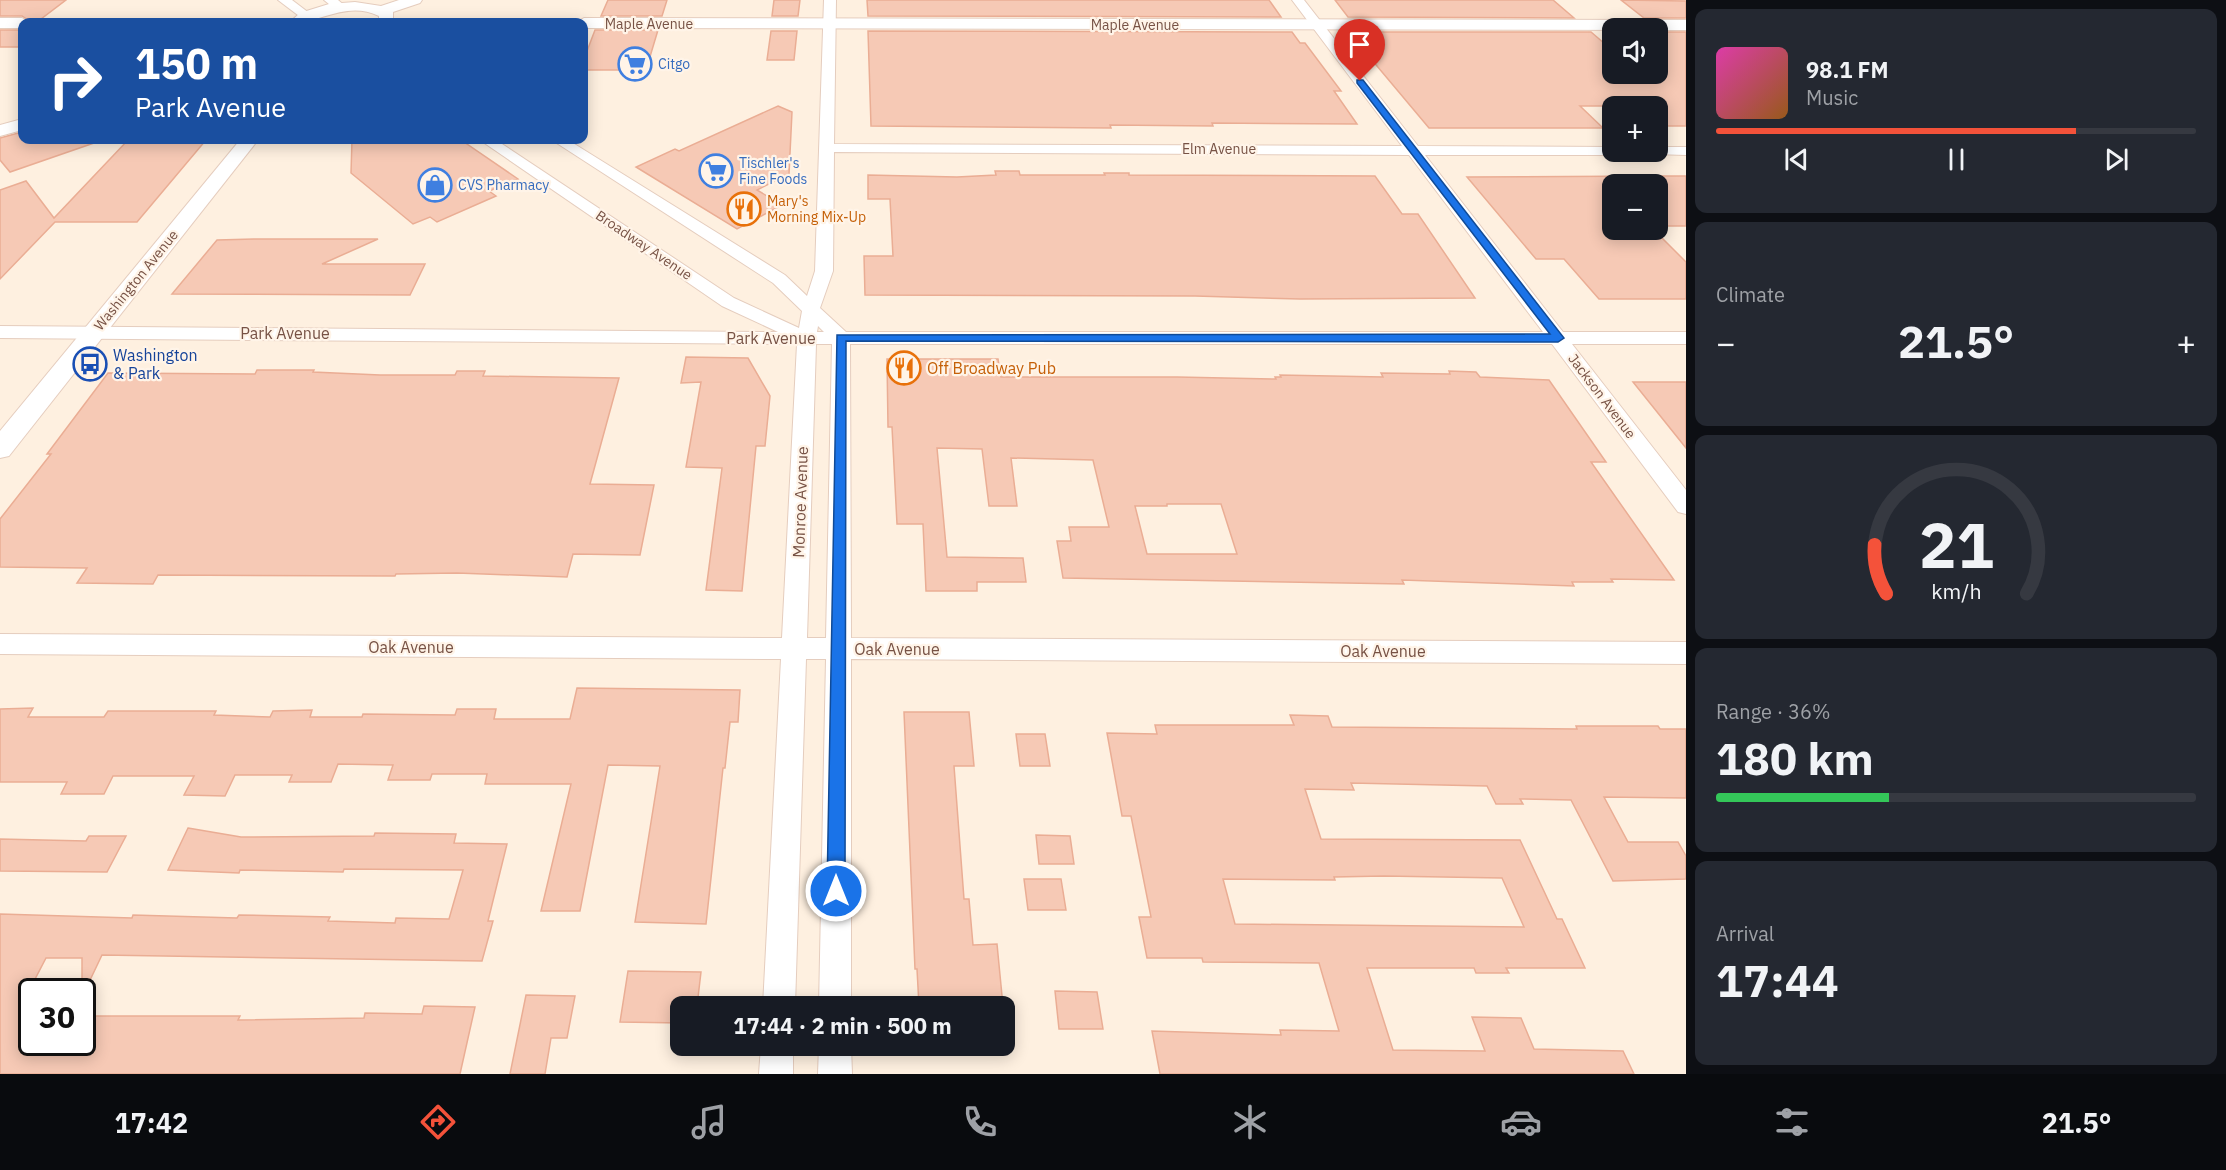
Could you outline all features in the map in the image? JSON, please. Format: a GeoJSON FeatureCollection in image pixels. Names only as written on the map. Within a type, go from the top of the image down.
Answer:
{"type":"FeatureCollection","features":[{"type":"Feature","properties":{"kind":"street"},"geometry":{"type":"LineString","coordinates":[[284,0],[302,18]]}},
{"type":"Feature","properties":{"kind":"street"},"geometry":{"type":"LineString","coordinates":[[305,18],[335,3],[360,2],[384,16],[416,0]]}},
{"type":"Feature","properties":{"kind":"street","name":"Monroe Avenue"},"geometry":{"type":"LineString","coordinates":[[779,996],[807,338],[811,309],[824,271],[830,0]]}},
{"type":"Feature","properties":{"kind":"street","name":"Jackson Avenue"},"geometry":{"type":"LineString","coordinates":[[1298,0],[1686,507]]}},
{"type":"Feature","properties":{"kind":"street"},"geometry":{"type":"LineString","coordinates":[[0,23],[18,23]]}},
{"type":"Feature","properties":{"kind":"street","name":"Maple Avenue"},"geometry":{"type":"LineString","coordinates":[[588,23],[1686,26]]}},
{"type":"Feature","properties":{"kind":"street"},"geometry":{"type":"LineString","coordinates":[[0,131],[18,125]]}},
{"type":"Feature","properties":{"kind":"street","name":"Washington Avenue"},"geometry":{"type":"LineString","coordinates":[[0,449],[246,144]]}},
{"type":"Feature","properties":{"kind":"street","name":"Broadway Avenue"},"geometry":{"type":"LineString","coordinates":[[494,144],[728,302],[807,338]]}},
{"type":"Feature","properties":{"kind":"street"},"geometry":{"type":"LineString","coordinates":[[565,144],[779,279],[841,338],[835,996]]}},
{"type":"Feature","properties":{"kind":"street","name":"Elm Avenue"},"geometry":{"type":"LineString","coordinates":[[826,148],[1602,151]]}},
{"type":"Feature","properties":{"kind":"street"},"geometry":{"type":"LineString","coordinates":[[1668,151],[1686,151]]}},
{"type":"Feature","properties":{"kind":"street","name":"Park Avenue"},"geometry":{"type":"LineString","coordinates":[[0,332],[807,338],[1686,338]]}},
{"type":"Feature","properties":{"kind":"street","name":"Oak Avenue"},"geometry":{"type":"LineString","coordinates":[[0,644],[1686,653]]}},
{"type":"Feature","properties":{"kind":"street"},"geometry":{"type":"LineString","coordinates":[[776,1074],[777,1056]]}},
{"type":"Feature","properties":{"kind":"street"},"geometry":{"type":"LineString","coordinates":[[835,1056],[835,1074]]}},
{"type":"Feature","properties":{"kind":"building"},"geometry":{"type":"Polygon","coordinates":[[[0,0],[66,0],[42,18],[0,16],[0,0]]]}},
{"type":"Feature","properties":{"kind":"building"},"geometry":{"type":"Polygon","coordinates":[[[608,0],[667,0],[662,16],[601,16],[608,0]]]}},
{"type":"Feature","properties":{"kind":"building"},"geometry":{"type":"Polygon","coordinates":[[[774,0],[800,0],[798,16],[772,16],[774,0]]]}},
{"type":"Feature","properties":{"kind":"building"},"geometry":{"type":"Polygon","coordinates":[[[867,0],[1269,0],[1281,17],[868,16],[867,0]]]}},
{"type":"Feature","properties":{"kind":"building"},"geometry":{"type":"Polygon","coordinates":[[[1335,0],[1553,0],[1574,18],[1348,17],[1335,0]]]}},
{"type":"Feature","properties":{"kind":"building"},"geometry":{"type":"Polygon","coordinates":[[[1621,0],[1686,1],[1686,18],[1644,18],[1621,0]]]}},
{"type":"Feature","properties":{"kind":"building"},"geometry":{"type":"Polygon","coordinates":[[[0,30],[18,30],[18,47],[0,47],[0,30]]]}},
{"type":"Feature","properties":{"kind":"building"},"geometry":{"type":"Polygon","coordinates":[[[595,30],[658,30],[646,70],[588,70],[588,48],[595,30]]]}},
{"type":"Feature","properties":{"kind":"building"},"geometry":{"type":"Polygon","coordinates":[[[771,31],[797,31],[794,60],[767,60],[771,31]]]}},
{"type":"Feature","properties":{"kind":"building"},"geometry":{"type":"Polygon","coordinates":[[[868,31],[1292,32],[1300,43],[1305,43],[1341,91],[1334,91],[1357,124],[1212,123],[1213,126],[1110,125],[1111,128],[871,126],[868,31]]]}},
{"type":"Feature","properties":{"kind":"building"},"geometry":{"type":"Polygon","coordinates":[[[1360,32],[1591,32],[1602,41],[1602,84],[1668,84],[1668,32],[1686,32],[1686,126],[1668,126],[1668,96],[1602,96],[1602,106],[1580,106],[1602,128],[1429,128],[1356,41],[1367,41],[1360,32]]]}},
{"type":"Feature","properties":{"kind":"building","name":"Tischler's Fine Foods"},"geometry":{"type":"Polygon","coordinates":[[[778,106],[792,112],[789,174],[757,190],[782,205],[737,229],[636,167],[675,149],[679,151],[778,106]]]}},
{"type":"Feature","properties":{"kind":"building"},"geometry":{"type":"Polygon","coordinates":[[[18,133],[18,144],[91,144],[10,172],[0,160],[0,138],[18,133]]]}},
{"type":"Feature","properties":{"kind":"building"},"geometry":{"type":"Polygon","coordinates":[[[124,144],[203,144],[137,222],[55,222],[0,279],[0,190],[26,181],[54,218],[124,144]]]}},
{"type":"Feature","properties":{"kind":"building","name":"CVS Pharmacy"},"geometry":{"type":"Polygon","coordinates":[[[352,144],[467,144],[518,179],[489,191],[496,196],[437,222],[430,217],[413,224],[351,173],[352,144]]]}},
{"type":"Feature","properties":{"kind":"building"},"geometry":{"type":"Polygon","coordinates":[[[995,171],[1019,171],[1020,175],[1129,173],[1129,175],[1375,176],[1402,214],[1418,214],[1475,298],[1300,299],[1195,296],[865,295],[864,256],[893,256],[890,199],[868,199],[868,175],[957,177],[996,175],[995,171]]]}},
{"type":"Feature","properties":{"kind":"building"},"geometry":{"type":"Polygon","coordinates":[[[1602,176],[1602,240],[1664,240],[1686,262],[1686,299],[1599,299],[1564,259],[1536,259],[1467,177],[1602,176]]]}},
{"type":"Feature","properties":{"kind":"building"},"geometry":{"type":"Polygon","coordinates":[[[1668,176],[1686,176],[1686,226],[1668,226],[1668,176]]]}},
{"type":"Feature","properties":{"kind":"building"},"geometry":{"type":"Polygon","coordinates":[[[378,239],[322,264],[425,264],[410,295],[172,294],[217,240],[378,239]]]}},
{"type":"Feature","properties":{"kind":"building"},"geometry":{"type":"Polygon","coordinates":[[[686,357],[748,358],[770,396],[765,446],[756,446],[742,591],[706,590],[722,468],[686,467],[701,382],[681,383],[686,357]]]}},
{"type":"Feature","properties":{"kind":"building"},"geometry":{"type":"Polygon","coordinates":[[[887,359],[998,359],[1001,377],[1276,379],[1275,377],[1281,377],[1280,375],[1383,377],[1381,373],[1450,374],[1449,371],[1476,372],[1480,377],[1549,380],[1606,462],[1591,462],[1674,580],[1611,579],[1613,582],[1572,582],[1574,586],[1402,580],[1404,584],[1063,578],[1057,541],[1071,541],[1069,527],[1109,527],[1093,460],[1011,458],[1017,506],[989,506],[982,449],[937,448],[947,557],[1023,558],[1026,582],[977,582],[977,591],[926,591],[923,524],[897,524],[892,427],[888,427],[887,359]],[[1221,504],[1135,506],[1147,554],[1237,554],[1221,504]]]}},
{"type":"Feature","properties":{"kind":"building"},"geometry":{"type":"Polygon","coordinates":[[[257,370],[314,370],[313,372],[380,375],[455,375],[457,371],[485,371],[483,376],[619,378],[590,484],[654,485],[640,555],[573,554],[567,577],[457,573],[396,574],[395,576],[158,575],[153,584],[77,583],[87,568],[0,567],[0,519],[51,454],[47,454],[108,373],[255,374],[257,370]]]}},
{"type":"Feature","properties":{"kind":"building"},"geometry":{"type":"Polygon","coordinates":[[[1633,382],[1686,382],[1686,448],[1633,382]]]}},
{"type":"Feature","properties":{"kind":"building"},"geometry":{"type":"Polygon","coordinates":[[[577,688],[740,690],[738,722],[730,722],[725,768],[723,768],[706,924],[635,922],[660,766],[608,765],[580,911],[541,911],[571,784],[485,784],[487,774],[432,774],[430,780],[388,780],[393,765],[338,764],[331,782],[289,782],[292,775],[235,775],[225,796],[184,795],[194,776],[113,776],[104,794],[61,794],[67,782],[0,782],[0,709],[33,708],[28,717],[104,717],[108,711],[216,711],[214,715],[270,717],[273,711],[312,710],[310,717],[362,717],[363,714],[455,715],[457,709],[496,709],[494,719],[570,719],[577,688]]]}},
{"type":"Feature","properties":{"kind":"building"},"geometry":{"type":"Polygon","coordinates":[[[904,712],[969,712],[974,766],[954,766],[964,899],[969,899],[973,945],[997,944],[1002,996],[918,996],[917,969],[915,969],[904,712]]]}},
{"type":"Feature","properties":{"kind":"building"},"geometry":{"type":"Polygon","coordinates":[[[1290,715],[1328,716],[1332,727],[1577,729],[1576,726],[1658,726],[1660,729],[1686,729],[1686,798],[1604,797],[1628,842],[1678,842],[1686,856],[1686,879],[1613,881],[1571,800],[1520,799],[1523,804],[1496,804],[1487,786],[1351,783],[1354,790],[1305,789],[1321,839],[1520,840],[1557,919],[1562,919],[1585,968],[1506,968],[1509,973],[1476,973],[1474,968],[1367,968],[1393,1050],[1485,1051],[1472,1017],[1521,1018],[1534,1049],[1623,1051],[1634,1074],[1160,1074],[1152,1031],[1281,1035],[1280,1030],[1339,1031],[1319,963],[1203,962],[1202,958],[1147,958],[1139,917],[1151,917],[1131,816],[1122,816],[1107,733],[1157,734],[1155,725],[1294,725],[1290,715]],[[1384,876],[1334,877],[1335,880],[1223,879],[1235,924],[1524,927],[1502,878],[1384,876]]]}},
{"type":"Feature","properties":{"kind":"building"},"geometry":{"type":"Polygon","coordinates":[[[1016,734],[1045,734],[1050,766],[1020,766],[1016,734]]]}},
{"type":"Feature","properties":{"kind":"building"},"geometry":{"type":"Polygon","coordinates":[[[188,828],[241,837],[374,836],[375,833],[456,834],[454,843],[507,844],[488,921],[493,921],[482,961],[102,955],[91,978],[82,978],[82,958],[46,958],[36,978],[18,978],[18,1056],[96,1056],[96,1016],[240,1016],[238,1020],[364,1018],[365,1013],[422,1014],[424,1006],[475,1007],[460,1074],[0,1074],[0,914],[132,918],[133,915],[237,918],[239,915],[330,917],[328,921],[395,923],[396,918],[449,919],[463,870],[344,869],[343,872],[240,870],[239,873],[168,870],[188,828]]]}},
{"type":"Feature","properties":{"kind":"building"},"geometry":{"type":"Polygon","coordinates":[[[1036,835],[1070,836],[1074,864],[1039,864],[1036,835]]]}},
{"type":"Feature","properties":{"kind":"building"},"geometry":{"type":"Polygon","coordinates":[[[89,836],[126,836],[107,872],[0,871],[0,839],[86,841],[89,836]]]}},
{"type":"Feature","properties":{"kind":"building"},"geometry":{"type":"Polygon","coordinates":[[[1024,879],[1061,879],[1066,910],[1028,910],[1024,879]]]}},
{"type":"Feature","properties":{"kind":"building"},"geometry":{"type":"Polygon","coordinates":[[[628,971],[701,972],[698,996],[670,996],[670,1023],[620,1022],[628,971]]]}},
{"type":"Feature","properties":{"kind":"building"},"geometry":{"type":"Polygon","coordinates":[[[1055,991],[1097,992],[1103,1029],[1059,1029],[1055,991]]]}},
{"type":"Feature","properties":{"kind":"building"},"geometry":{"type":"Polygon","coordinates":[[[526,995],[575,996],[567,1038],[551,1038],[545,1074],[510,1074],[526,995]]]}},
{"type":"Feature","properties":{"kind":"place","name":"Citgo"},"geometry":{"type":"Point","coordinates":[635,64]}},
{"type":"Feature","properties":{"kind":"place","name":"Tischler's Fine Foods"},"geometry":{"type":"Point","coordinates":[716,171]}},
{"type":"Feature","properties":{"kind":"place","name":"CVS Pharmacy"},"geometry":{"type":"Point","coordinates":[435,185]}},
{"type":"Feature","properties":{"kind":"place","name":"Mary's Morning Mix-Up"},"geometry":{"type":"Point","coordinates":[744,209]}},
{"type":"Feature","properties":{"kind":"place","name":"Washington & Park"},"geometry":{"type":"Point","coordinates":[90,364]}},
{"type":"Feature","properties":{"kind":"place","name":"Off Broadway Pub"},"geometry":{"type":"Point","coordinates":[904,368]}},
{"type":"Feature","properties":{"kind":"route"},"geometry":{"type":"LineString","coordinates":[[836,891],[841,338],[1558,338],[1360,81]]}}]}
